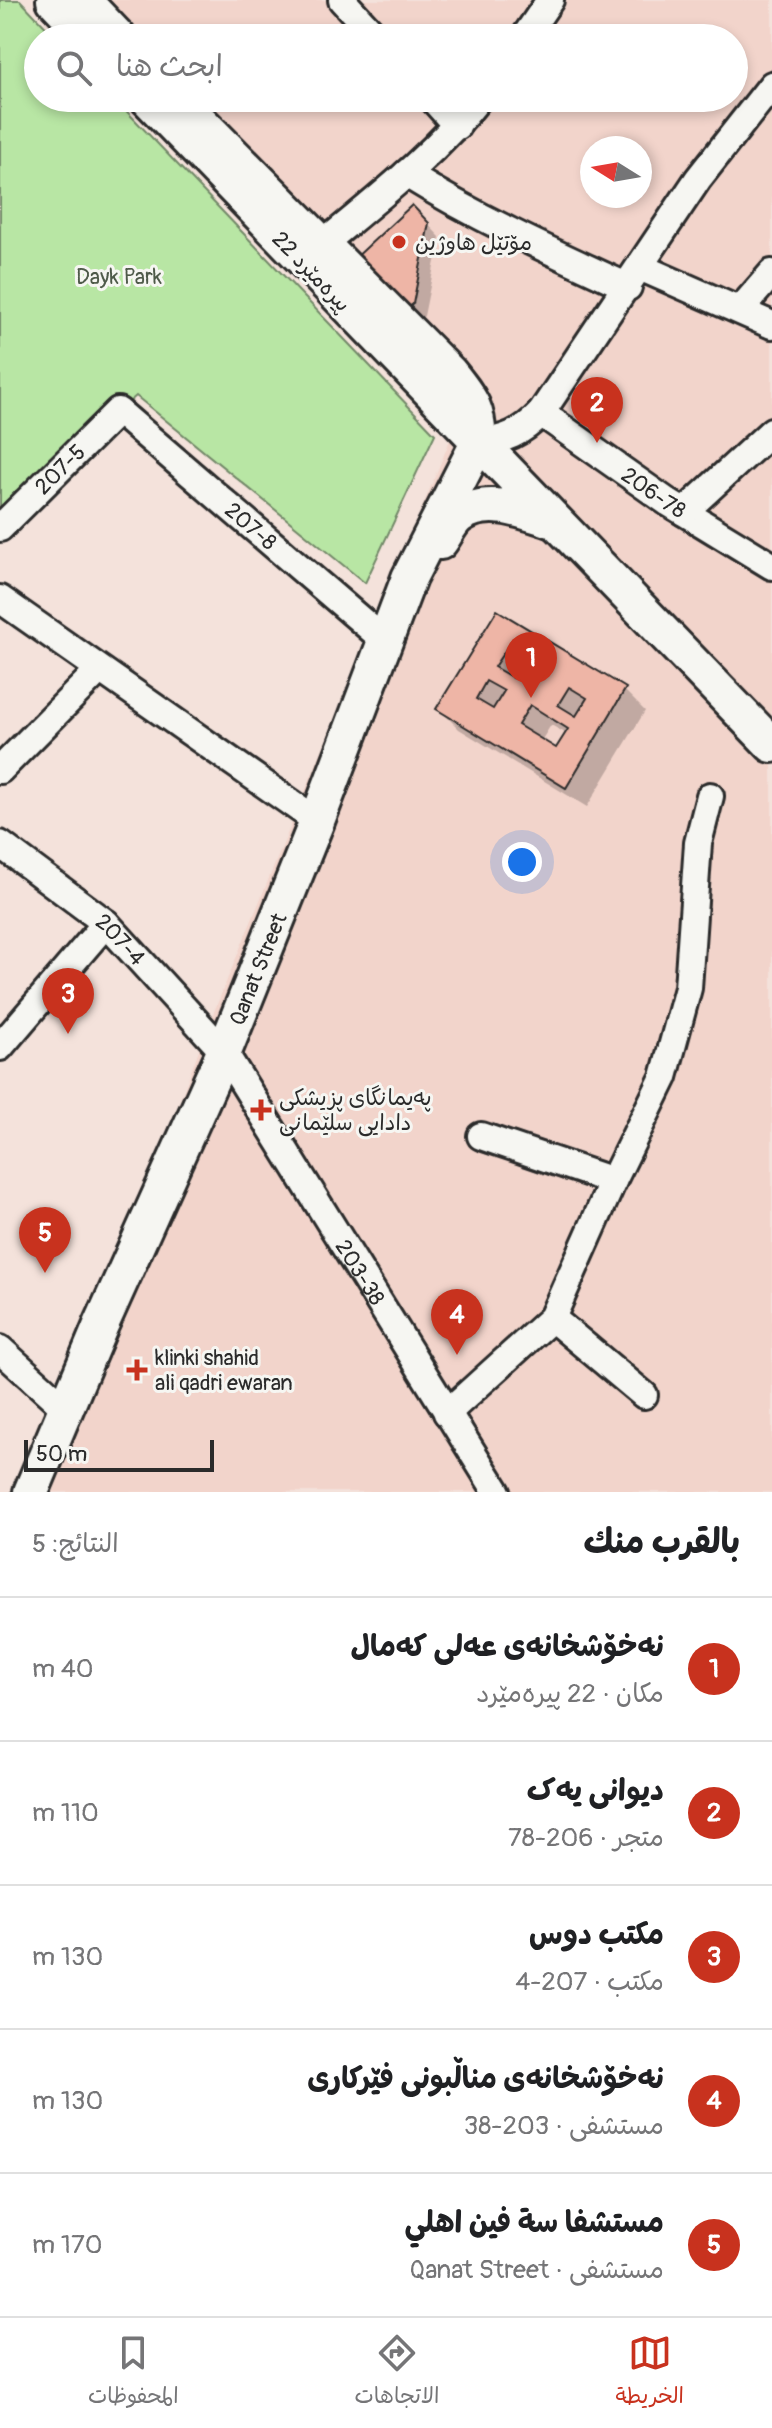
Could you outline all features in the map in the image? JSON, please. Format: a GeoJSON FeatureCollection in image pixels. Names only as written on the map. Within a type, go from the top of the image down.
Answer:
{"type":"FeatureCollection","features":[{"type":"Feature","properties":{"kind":"main road"},"geometry":{"type":"LineString","coordinates":[[54,0],[77,24]]}},
{"type":"Feature","properties":{"kind":"main road"},"geometry":{"type":"LineString","coordinates":[[83,0],[106,24]]}},
{"type":"Feature","properties":{"kind":"main road","name":"22 پیرەمێرد"},"geometry":{"type":"LineString","coordinates":[[160,112],[772,745]]}},
{"type":"Feature","properties":{"kind":"main road","name":"22 پیرەمێرد"},"geometry":{"type":"LineString","coordinates":[[191,112],[433,355],[464,390],[476,409],[478,443]]}},
{"type":"Feature","properties":{"kind":"main road","name":"Qanat Street"},"geometry":{"type":"LineString","coordinates":[[31,1492],[65,1408],[224,1052],[317,821],[409,578],[478,443]]}},
{"type":"Feature","properties":{"kind":"main road"},"geometry":{"type":"LineString","coordinates":[[409,578],[428,563],[458,516],[473,509],[503,507],[555,522]]}},
{"type":"Feature","properties":{"kind":"street"},"geometry":{"type":"LineString","coordinates":[[342,0],[364,24]]}},
{"type":"Feature","properties":{"kind":"street"},"geometry":{"type":"LineString","coordinates":[[534,24],[550,0]]}},
{"type":"Feature","properties":{"kind":"street"},"geometry":{"type":"LineString","coordinates":[[478,443],[511,436],[527,428],[541,413],[698,179],[772,85]]}},
{"type":"Feature","properties":{"kind":"street"},"geometry":{"type":"LineString","coordinates":[[444,112],[457,126]]}},
{"type":"Feature","properties":{"kind":"street"},"geometry":{"type":"LineString","coordinates":[[322,245],[406,174],[468,112]]}},
{"type":"Feature","properties":{"kind":"street"},"geometry":{"type":"LineString","coordinates":[[406,174],[446,199],[525,240],[740,310],[772,325]]}},
{"type":"Feature","properties":{"kind":"street"},"geometry":{"type":"LineString","coordinates":[[740,310],[772,273]]}},
{"type":"Feature","properties":{"kind":"street","name":"207-5"},"geometry":{"type":"LineString","coordinates":[[0,528],[118,411]]}},
{"type":"Feature","properties":{"kind":"street","name":"207-8"},"geometry":{"type":"LineString","coordinates":[[118,411],[384,640]]}},
{"type":"Feature","properties":{"kind":"street","name":"206-78"},"geometry":{"type":"LineString","coordinates":[[541,413],[684,512],[772,566]]}},
{"type":"Feature","properties":{"kind":"street"},"geometry":{"type":"LineString","coordinates":[[684,512],[772,431]]}},
{"type":"Feature","properties":{"kind":"street"},"geometry":{"type":"LineString","coordinates":[[0,599],[317,821]]}},
{"type":"Feature","properties":{"kind":"street"},"geometry":{"type":"LineString","coordinates":[[0,770],[99,670]]}},
{"type":"Feature","properties":{"kind":"street"},"geometry":{"type":"LineString","coordinates":[[447,1413],[552,1318],[613,1181],[664,1077],[688,988],[698,843],[710,796]]}},
{"type":"Feature","properties":{"kind":"street","name":"207-4"},"geometry":{"type":"LineString","coordinates":[[0,844],[106,923],[224,1052]]}},
{"type":"Feature","properties":{"kind":"street"},"geometry":{"type":"LineString","coordinates":[[0,1047],[106,923]]}},
{"type":"Feature","properties":{"kind":"street","name":"203-38"},"geometry":{"type":"LineString","coordinates":[[224,1052],[497,1492]]}},
{"type":"Feature","properties":{"kind":"street"},"geometry":{"type":"LineString","coordinates":[[481,1136],[613,1181]]}},
{"type":"Feature","properties":{"kind":"street"},"geometry":{"type":"LineString","coordinates":[[552,1318],[644,1395]]}},
{"type":"Feature","properties":{"kind":"street"},"geometry":{"type":"LineString","coordinates":[[0,1349],[65,1408]]}},
{"type":"Feature","properties":{"kind":"shaded area"},"geometry":{"type":"Polygon","coordinates":[[[84,0],[772,0],[772,1492],[30,1492],[65,1408],[206,1031],[465,404],[190,112],[748,112],[748,24],[107,24],[84,0]]]}},
{"type":"Feature","properties":{"kind":"green space","name":"Dayk Park"},"geometry":{"type":"Polygon","coordinates":[[[0,0],[20,0],[43,24],[24,24],[24,112],[127,112],[435,434],[365,583],[136,396],[8,507],[0,506],[0,0]]]}},
{"type":"Feature","properties":{"kind":"building","name":"مۆتێل هاوژین"},"geometry":{"type":"Polygon","coordinates":[[[412,205],[429,223],[413,304],[402,312],[352,261],[412,205]]]}},
{"type":"Feature","properties":{"kind":"building"},"geometry":{"type":"Polygon","coordinates":[[[497,610],[626,688],[566,788],[436,709],[497,610]],[[506,649],[494,667],[513,678],[524,660],[506,649]],[[486,681],[476,699],[493,709],[504,691],[486,681]],[[569,687],[558,705],[576,716],[587,698],[569,687]],[[530,705],[518,725],[556,748],[568,729],[530,705]]]}},
{"type":"Feature","properties":{"kind":"place","name":"مۆتێل هاوژین"},"geometry":{"type":"Point","coordinates":[399,242]}},
{"type":"Feature","properties":{"kind":"place","name":"دیوانی یەک"},"geometry":{"type":"Point","coordinates":[597,443]}},
{"type":"Feature","properties":{"kind":"place","name":"نەخۆشخانەی عەلی کەمال"},"geometry":{"type":"Point","coordinates":[531,698]}},
{"type":"Feature","properties":{"kind":"place","name":"مكتب دوس"},"geometry":{"type":"Point","coordinates":[68,1034]}},
{"type":"Feature","properties":{"kind":"place","name":"پەیمانگای پزیشکی دادایی سلێمانی"},"geometry":{"type":"Point","coordinates":[261,1110]}},
{"type":"Feature","properties":{"kind":"place","name":"مستشفا سة فين اهلي"},"geometry":{"type":"Point","coordinates":[45,1273]}},
{"type":"Feature","properties":{"kind":"place","name":"نەخۆشخانەی مناڵبونی فێرکاری"},"geometry":{"type":"Point","coordinates":[457,1355]}},
{"type":"Feature","properties":{"kind":"place","name":"klinki shahid ali qadri ewaran"},"geometry":{"type":"Point","coordinates":[137,1370]}}]}
